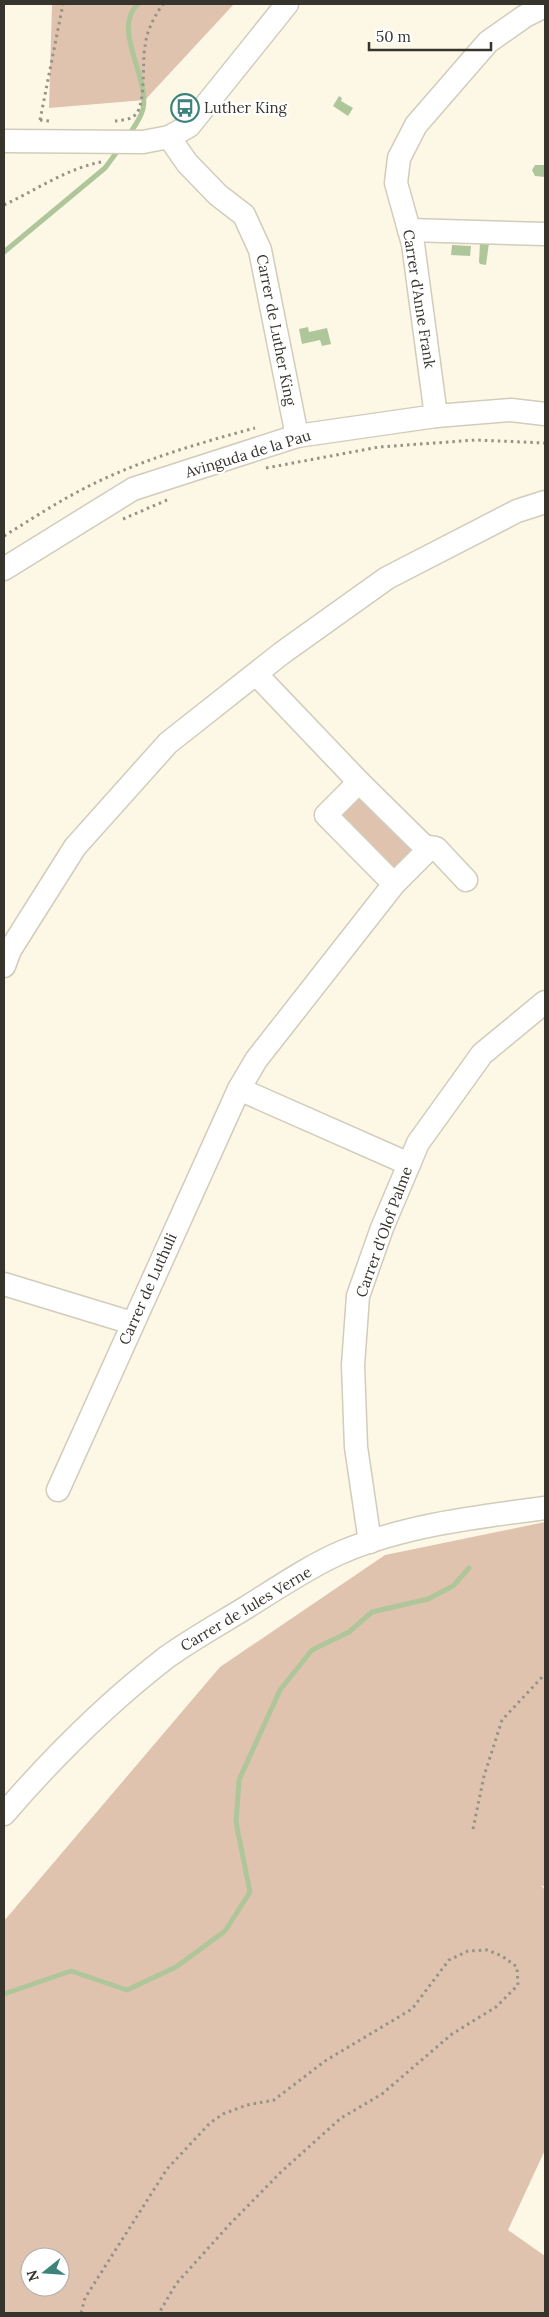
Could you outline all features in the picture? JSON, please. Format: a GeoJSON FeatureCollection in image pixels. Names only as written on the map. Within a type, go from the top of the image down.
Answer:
{"type":"FeatureCollection","features":[{"type":"Feature","properties":{"kind":"street"},"geometry":{"type":"LineString","coordinates":[[4,141],[40,130],[143,142],[169,137],[189,126],[287,4]]}},
{"type":"Feature","properties":{"kind":"street","name":"Carrer d'Anne Frank"},"geometry":{"type":"LineString","coordinates":[[436,416],[415,263],[409,230],[396,183],[399,158],[416,125],[488,42],[525,16],[545,6]]}},
{"type":"Feature","properties":{"kind":"street","name":"Carrer de Luther King"},"geometry":{"type":"LineString","coordinates":[[169,137],[187,163],[218,194],[244,215],[260,250],[297,436]]}},
{"type":"Feature","properties":{"kind":"street"},"geometry":{"type":"LineString","coordinates":[[409,230],[545,234]]}},
{"type":"Feature","properties":{"kind":"street","name":"Avinguda de la Pau"},"geometry":{"type":"LineString","coordinates":[[4,569],[133,489],[297,436],[436,416],[511,410],[545,414]]}},
{"type":"Feature","properties":{"kind":"street"},"geometry":{"type":"LineString","coordinates":[[4,966],[10,950],[75,848],[168,743],[256,674],[387,578],[517,511],[545,502]]}},
{"type":"Feature","properties":{"kind":"street"},"geometry":{"type":"LineString","coordinates":[[256,674],[359,782],[428,850],[430,847],[436,848],[466,880]]}},
{"type":"Feature","properties":{"kind":"street"},"geometry":{"type":"LineString","coordinates":[[359,782],[326,815],[394,884]]}},
{"type":"Feature","properties":{"kind":"street","name":"Carrer de Luthuli"},"geometry":{"type":"LineString","coordinates":[[58,1490],[239,1089],[256,1060],[394,884],[428,850]]}},
{"type":"Feature","properties":{"kind":"street","name":"Carrer d'Olof Palme"},"geometry":{"type":"LineString","coordinates":[[370,1542],[356,1447],[353,1365],[358,1296],[382,1228],[418,1143],[482,1054],[545,1002]]}},
{"type":"Feature","properties":{"kind":"street"},"geometry":{"type":"LineString","coordinates":[[239,1089],[410,1164]]}},
{"type":"Feature","properties":{"kind":"street"},"geometry":{"type":"LineString","coordinates":[[4,1284],[132,1323]]}},
{"type":"Feature","properties":{"kind":"street","name":"Carrer de Jules Verne"},"geometry":{"type":"LineString","coordinates":[[4,1814],[65,1745],[120,1695],[169,1656],[270,1592],[341,1552],[388,1536],[477,1517],[545,1508]]}},
{"type":"Feature","properties":{"kind":"path"},"geometry":{"type":"LineString","coordinates":[[40,130],[62,4]]}},
{"type":"Feature","properties":{"kind":"path"},"geometry":{"type":"LineString","coordinates":[[138,122],[137,114],[145,70],[144,48],[149,28],[163,4]]}},
{"type":"Feature","properties":{"kind":"path"},"geometry":{"type":"LineString","coordinates":[[109,122],[130,119],[137,114]]}},
{"type":"Feature","properties":{"kind":"path"},"geometry":{"type":"LineString","coordinates":[[40,130],[55,121]]}},
{"type":"Feature","properties":{"kind":"path"},"geometry":{"type":"LineString","coordinates":[[4,206],[84,166],[109,161]]}},
{"type":"Feature","properties":{"kind":"path"},"geometry":{"type":"LineString","coordinates":[[257,471],[379,446],[476,440],[545,443]]}},
{"type":"Feature","properties":{"kind":"path"},"geometry":{"type":"LineString","coordinates":[[120,521],[173,497]]}},
{"type":"Feature","properties":{"kind":"path"},"geometry":{"type":"LineString","coordinates":[[473,1830],[484,1776],[502,1720],[545,1674]]}},
{"type":"Feature","properties":{"kind":"path"},"geometry":{"type":"LineString","coordinates":[[82,2313],[85,2298],[168,2169],[210,2123],[223,2114],[247,2105],[274,2100],[325,2061],[412,2009],[449,1960],[468,1951],[487,1950],[502,1956],[517,1967],[518,1985],[496,2007],[452,2034],[382,2094],[341,2118],[281,2172],[229,2225],[176,2284],[159,2313]]}},
{"type":"Feature","properties":{"kind":"shaded area"},"geometry":{"type":"Polygon","coordinates":[[[52,4],[234,4],[145,100],[49,108],[52,4]]]}},
{"type":"Feature","properties":{"kind":"shaded area"},"geometry":{"type":"Polygon","coordinates":[[[339,96],[342,98],[341,101],[353,108],[348,116],[333,106],[339,96]]]}},
{"type":"Feature","properties":{"kind":"shaded area"},"geometry":{"type":"Polygon","coordinates":[[[535,165],[545,165],[545,177],[535,176],[532,170],[535,165]]]}},
{"type":"Feature","properties":{"kind":"shaded area"},"geometry":{"type":"Polygon","coordinates":[[[480,242],[489,243],[486,265],[479,262],[480,242]]]}},
{"type":"Feature","properties":{"kind":"shaded area"},"geometry":{"type":"Polygon","coordinates":[[[452,245],[471,246],[470,256],[451,255],[452,245]]]}},
{"type":"Feature","properties":{"kind":"shaded area"},"geometry":{"type":"Polygon","coordinates":[[[308,327],[309,332],[327,328],[331,344],[322,346],[320,340],[302,344],[299,329],[308,327]]]}},
{"type":"Feature","properties":{"kind":"shaded area"},"geometry":{"type":"Polygon","coordinates":[[[360,792],[415,846],[392,871],[336,816],[360,792]]]}},
{"type":"Feature","properties":{"kind":"shaded area"},"geometry":{"type":"Polygon","coordinates":[[[545,1522],[545,1887],[541,1885],[545,1890],[545,2150],[508,2230],[545,2256],[545,2313],[4,2313],[4,1921],[220,1667],[385,1555],[545,1522]]]}},
{"type":"Feature","properties":{"kind":"waterway"},"geometry":{"type":"LineString","coordinates":[[128,136],[139,120],[143,109],[144,96],[128,26],[131,14],[138,4]]}},
{"type":"Feature","properties":{"kind":"waterway"},"geometry":{"type":"LineString","coordinates":[[4,252],[105,168],[119,149]]}},
{"type":"Feature","properties":{"kind":"waterway"},"geometry":{"type":"LineString","coordinates":[[4,1994],[71,1971],[127,1990],[176,1967],[225,1931],[250,1892],[236,1822],[239,1780],[280,1690],[312,1650],[349,1632],[372,1612],[428,1599],[453,1586],[469,1568]]}},
{"type":"Feature","properties":{"kind":"place","name":"Luther King"},"geometry":{"type":"Point","coordinates":[185,108]}}]}
